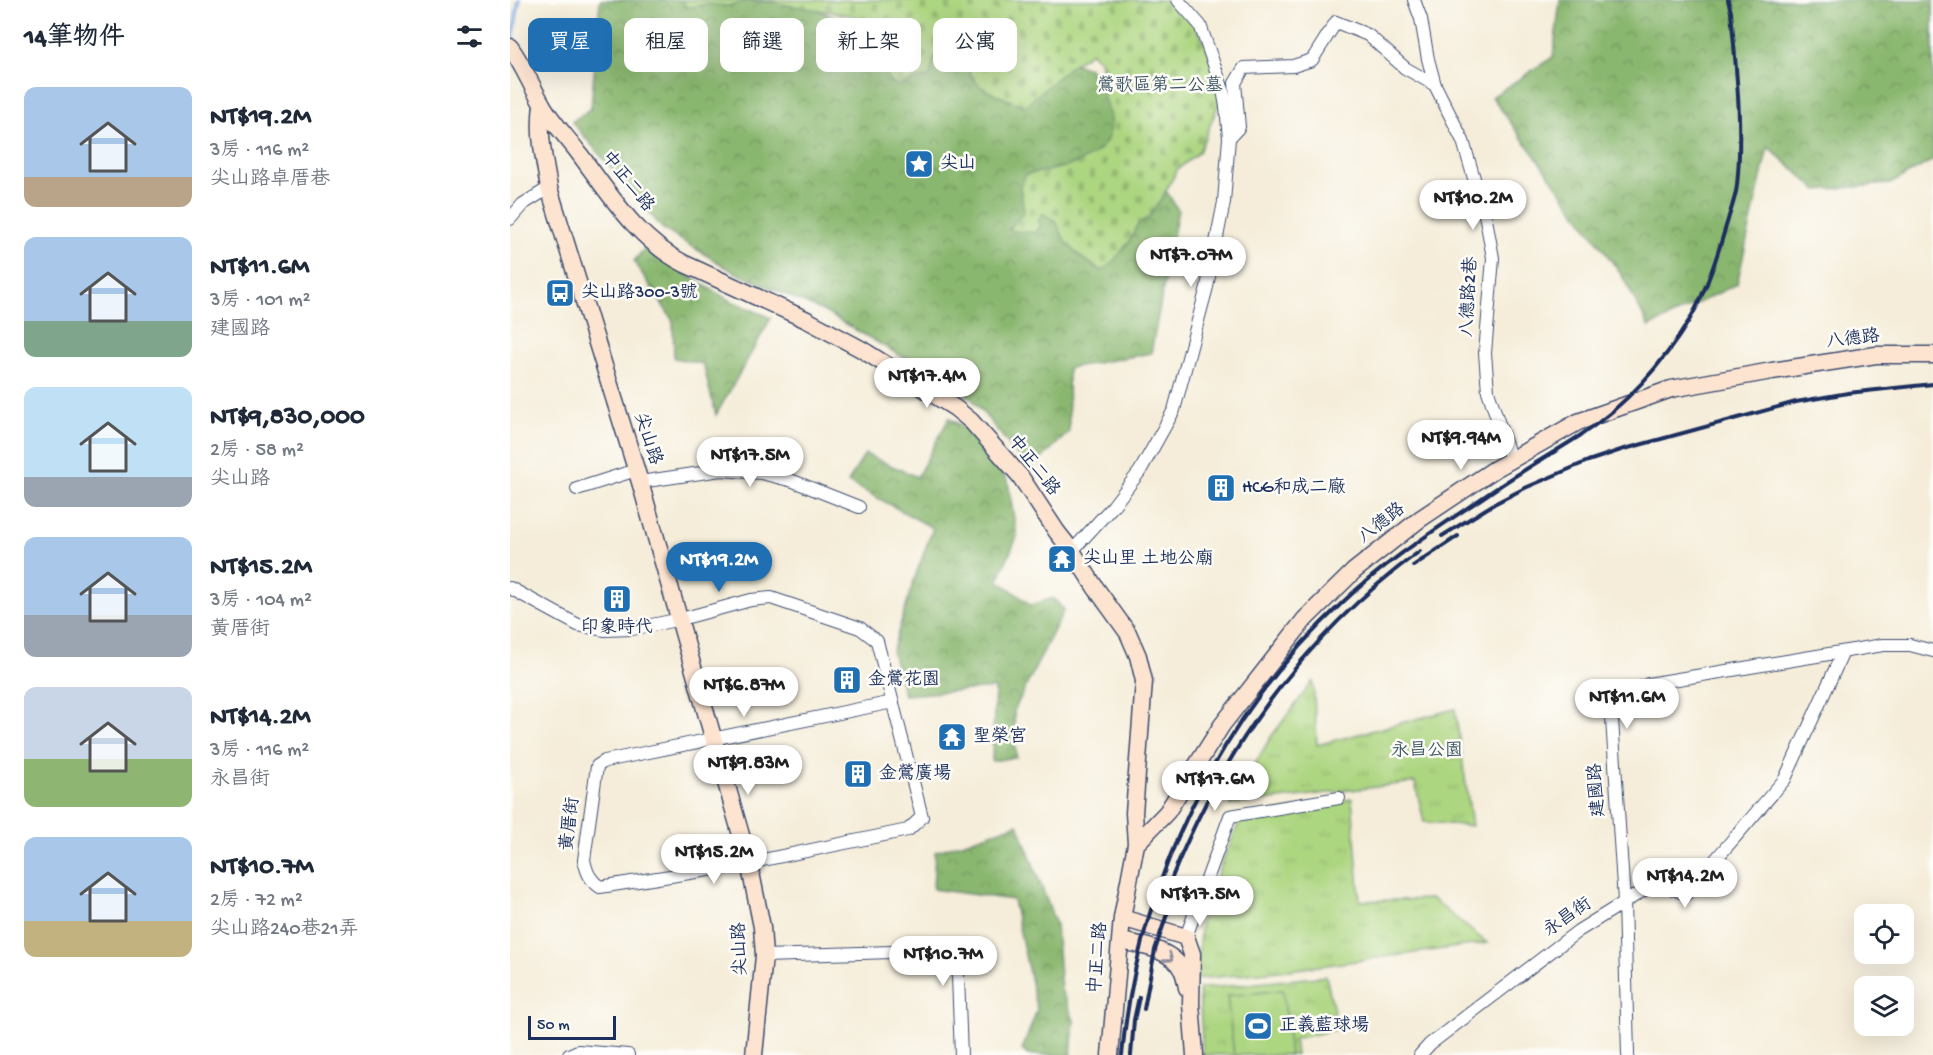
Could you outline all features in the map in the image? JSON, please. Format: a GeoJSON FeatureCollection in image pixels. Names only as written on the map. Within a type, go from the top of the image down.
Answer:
{"type":"FeatureCollection","features":[{"type":"Feature","properties":{"kind":"street"},"geometry":{"type":"LineString","coordinates":[[1072,551],[1113,506],[1140,471],[1173,410],[1207,288],[1224,202],[1229,138],[1227,107],[1200,25],[1178,0]]}},
{"type":"Feature","properties":{"kind":"street","name":"八德路2巷"},"geometry":{"type":"LineString","coordinates":[[1414,0],[1421,19],[1428,59],[1436,85],[1463,141],[1486,219],[1493,258],[1485,353],[1488,391],[1511,460]]}},
{"type":"Feature","properties":{"kind":"street"},"geometry":{"type":"LineString","coordinates":[[1229,138],[1239,127],[1235,83],[1244,68],[1293,66],[1312,60],[1336,22],[1368,35],[1405,68],[1436,85]]}},
{"type":"Feature","properties":{"kind":"street","name":"中正二路"},"geometry":{"type":"LineString","coordinates":[[512,50],[542,105],[618,206],[652,243],[676,260],[843,339],[899,371],[956,408],[971,421],[1020,476],[1128,633],[1138,656],[1144,681],[1134,813],[1136,844],[1122,918],[1110,1055]]}},
{"type":"Feature","properties":{"kind":"street","name":"尖山路"},"geometry":{"type":"LineString","coordinates":[[542,105],[540,139],[549,189],[681,619],[749,863],[762,927],[764,956],[754,1055]]}},
{"type":"Feature","properties":{"kind":"street"},"geometry":{"type":"LineString","coordinates":[[510,219],[523,204],[549,189]]}},
{"type":"Feature","properties":{"kind":"street","name":"八德路"},"geometry":{"type":"LineString","coordinates":[[1136,844],[1167,812],[1222,725],[1305,619],[1354,571],[1420,519],[1511,460],[1578,422],[1671,389],[1876,355],[1933,356]]}},
{"type":"Feature","properties":{"kind":"street"},"geometry":{"type":"LineString","coordinates":[[577,489],[638,476],[722,470],[761,473],[793,481],[859,507]]}},
{"type":"Feature","properties":{"kind":"street"},"geometry":{"type":"LineString","coordinates":[[510,588],[578,625],[605,630],[632,629],[681,619],[751,600],[771,598],[860,627],[877,641],[922,817],[908,830],[749,863]]}},
{"type":"Feature","properties":{"kind":"street","name":"建國路"},"geometry":{"type":"LineString","coordinates":[[1628,1055],[1624,901],[1612,719],[1621,701],[1634,690],[1648,684],[1883,645],[1910,645],[1933,651]]}},
{"type":"Feature","properties":{"kind":"street","name":"永昌街"},"geometry":{"type":"LineString","coordinates":[[1420,1055],[1430,1044],[1569,938],[1624,901],[1657,882],[1686,894],[1785,779],[1843,652]]}},
{"type":"Feature","properties":{"kind":"street"},"geometry":{"type":"LineString","coordinates":[[714,739],[893,702]]}},
{"type":"Feature","properties":{"kind":"street","name":"黃厝街"},"geometry":{"type":"LineString","coordinates":[[714,739],[605,761],[597,766],[584,860],[586,872],[591,880],[600,887],[674,877],[749,863]]}},
{"type":"Feature","properties":{"kind":"street"},"geometry":{"type":"LineString","coordinates":[[1195,1055],[1191,1004],[1192,954],[1186,937],[1230,816],[1339,798]]}},
{"type":"Feature","properties":{"kind":"street"},"geometry":{"type":"LineString","coordinates":[[1122,918],[1186,937]]}},
{"type":"Feature","properties":{"kind":"street"},"geometry":{"type":"LineString","coordinates":[[1120,941],[1155,950],[1171,957],[1182,969],[1191,1004]]}},
{"type":"Feature","properties":{"kind":"street"},"geometry":{"type":"LineString","coordinates":[[764,956],[957,950],[961,1055]]}},
{"type":"Feature","properties":{"kind":"street"},"geometry":{"type":"LineString","coordinates":[[569,1055],[578,1051],[628,1055]]}},
{"type":"Feature","properties":{"kind":"green space"},"geometry":{"type":"Polygon","coordinates":[[[600,0],[796,0],[836,18],[816,18],[816,72],[921,72],[921,27],[933,27],[933,72],[1017,72],[1017,46],[1089,68],[1178,210],[1151,353],[1068,368],[1069,432],[1030,470],[971,398],[950,384],[823,311],[734,272],[663,229],[572,122],[591,108],[594,72],[612,72],[612,18],[598,18],[600,0]]]}},
{"type":"Feature","properties":{"kind":"green space","name":"鶯歌區第二公墓"},"geometry":{"type":"Polygon","coordinates":[[[683,0],[1178,0],[1205,42],[1222,96],[1199,152],[1177,170],[1150,216],[1138,224],[1129,242],[1113,262],[1102,271],[1082,258],[1065,241],[1056,221],[1043,214],[1038,220],[1041,226],[1035,233],[1009,230],[1024,211],[1020,187],[1026,174],[1053,170],[1082,161],[1104,145],[1109,133],[1109,112],[1102,92],[1100,60],[1090,53],[1068,68],[1025,106],[986,90],[978,84],[970,72],[1017,72],[1017,18],[933,18],[933,63],[930,77],[898,86],[888,81],[889,72],[921,72],[921,18],[858,18],[769,2],[747,1],[730,6],[706,4],[685,8],[683,0]]]}},
{"type":"Feature","properties":{"kind":"green space"},"geometry":{"type":"Polygon","coordinates":[[[1560,0],[1933,0],[1933,160],[1890,184],[1817,190],[1768,147],[1737,284],[1649,327],[1621,274],[1492,97],[1553,57],[1560,0]]]}},
{"type":"Feature","properties":{"kind":"green space"},"geometry":{"type":"Polygon","coordinates":[[[644,249],[727,299],[771,318],[716,415],[703,364],[674,358],[673,321],[634,261],[644,249]]]}},
{"type":"Feature","properties":{"kind":"green space"},"geometry":{"type":"Polygon","coordinates":[[[949,418],[978,436],[1008,482],[1017,537],[998,580],[1031,605],[1053,598],[1064,610],[1014,711],[1016,757],[992,761],[995,688],[904,695],[892,652],[933,528],[848,482],[865,454],[917,477],[949,418]]]}},
{"type":"Feature","properties":{"kind":"green space","name":"永昌公園"},"geometry":{"type":"Polygon","coordinates":[[[1313,681],[1317,745],[1455,709],[1472,826],[1424,822],[1415,782],[1230,805],[1271,737],[1313,681]]]}},
{"type":"Feature","properties":{"kind":"green space"},"geometry":{"type":"Polygon","coordinates":[[[1352,799],[1360,901],[1432,899],[1487,943],[1290,970],[1196,979],[1201,922],[1220,867],[1241,818],[1352,799]]]}},
{"type":"Feature","properties":{"kind":"green space"},"geometry":{"type":"Polygon","coordinates":[[[1018,824],[1056,925],[1061,990],[1074,1020],[1071,1055],[1028,1055],[1022,1050],[1037,1010],[1013,900],[933,889],[935,852],[1018,824]]]}},
{"type":"Feature","properties":{"kind":"green space"},"geometry":{"type":"Polygon","coordinates":[[[1326,976],[1338,1029],[1294,1039],[1296,1055],[1203,1055],[1199,989],[1326,976]]]}},
{"type":"Feature","properties":{"kind":"green space","name":"正義藍球場"},"geometry":{"type":"Polygon","coordinates":[[[1283,990],[1290,1055],[1234,1055],[1227,996],[1283,990]]]}},
{"type":"Feature","properties":{"kind":"waterway"},"geometry":{"type":"LineString","coordinates":[[512,44],[519,0]]}},
{"type":"Feature","properties":{"kind":"railway"},"geometry":{"type":"LineString","coordinates":[[1122,1055],[1131,991],[1146,929],[1166,867],[1191,808],[1222,752],[1258,698],[1298,648],[1343,602],[1377,572],[1432,532],[1581,435],[1613,411],[1655,368],[1690,319],[1712,269],[1737,185],[1738,98],[1728,0]]}},
{"type":"Feature","properties":{"kind":"railway"},"geometry":{"type":"LineString","coordinates":[[1442,536],[1525,488],[1588,461],[1621,450],[1796,402],[1848,393],[1933,384]]}},
{"type":"Feature","properties":{"kind":"railway"},"geometry":{"type":"LineString","coordinates":[[1413,566],[1458,536]]}},
{"type":"Feature","properties":{"kind":"railway"},"geometry":{"type":"LineString","coordinates":[[1166,893],[1211,794],[1268,703],[1301,661],[1338,622],[1377,585],[1420,551]]}},
{"type":"Feature","properties":{"kind":"railway"},"geometry":{"type":"LineString","coordinates":[[1144,1009],[1155,950],[1177,884]]}},
{"type":"Feature","properties":{"kind":"railway"},"geometry":{"type":"LineString","coordinates":[[1131,1055],[1134,1020],[1139,997]]}},
{"type":"Feature","properties":{"kind":"place","name":"尖山"},"geometry":{"type":"Point","coordinates":[919,164]}},
{"type":"Feature","properties":{"kind":"place","name":"尖山路300-3號"},"geometry":{"type":"Point","coordinates":[560,293]}},
{"type":"Feature","properties":{"kind":"place","name":"HCG和成二廠"},"geometry":{"type":"Point","coordinates":[1221,488]}},
{"type":"Feature","properties":{"kind":"place","name":"尖山里 土地公廟"},"geometry":{"type":"Point","coordinates":[1062,559]}},
{"type":"Feature","properties":{"kind":"place","name":"印象時代"},"geometry":{"type":"Point","coordinates":[617,599]}},
{"type":"Feature","properties":{"kind":"place","name":"金鶯花園"},"geometry":{"type":"Point","coordinates":[847,680]}},
{"type":"Feature","properties":{"kind":"place","name":"聖榮宮"},"geometry":{"type":"Point","coordinates":[952,737]}},
{"type":"Feature","properties":{"kind":"place","name":"金鶯廣場"},"geometry":{"type":"Point","coordinates":[858,774]}},
{"type":"Feature","properties":{"kind":"place","name":"正義藍球場"},"geometry":{"type":"Point","coordinates":[1258,1026]}}]}
